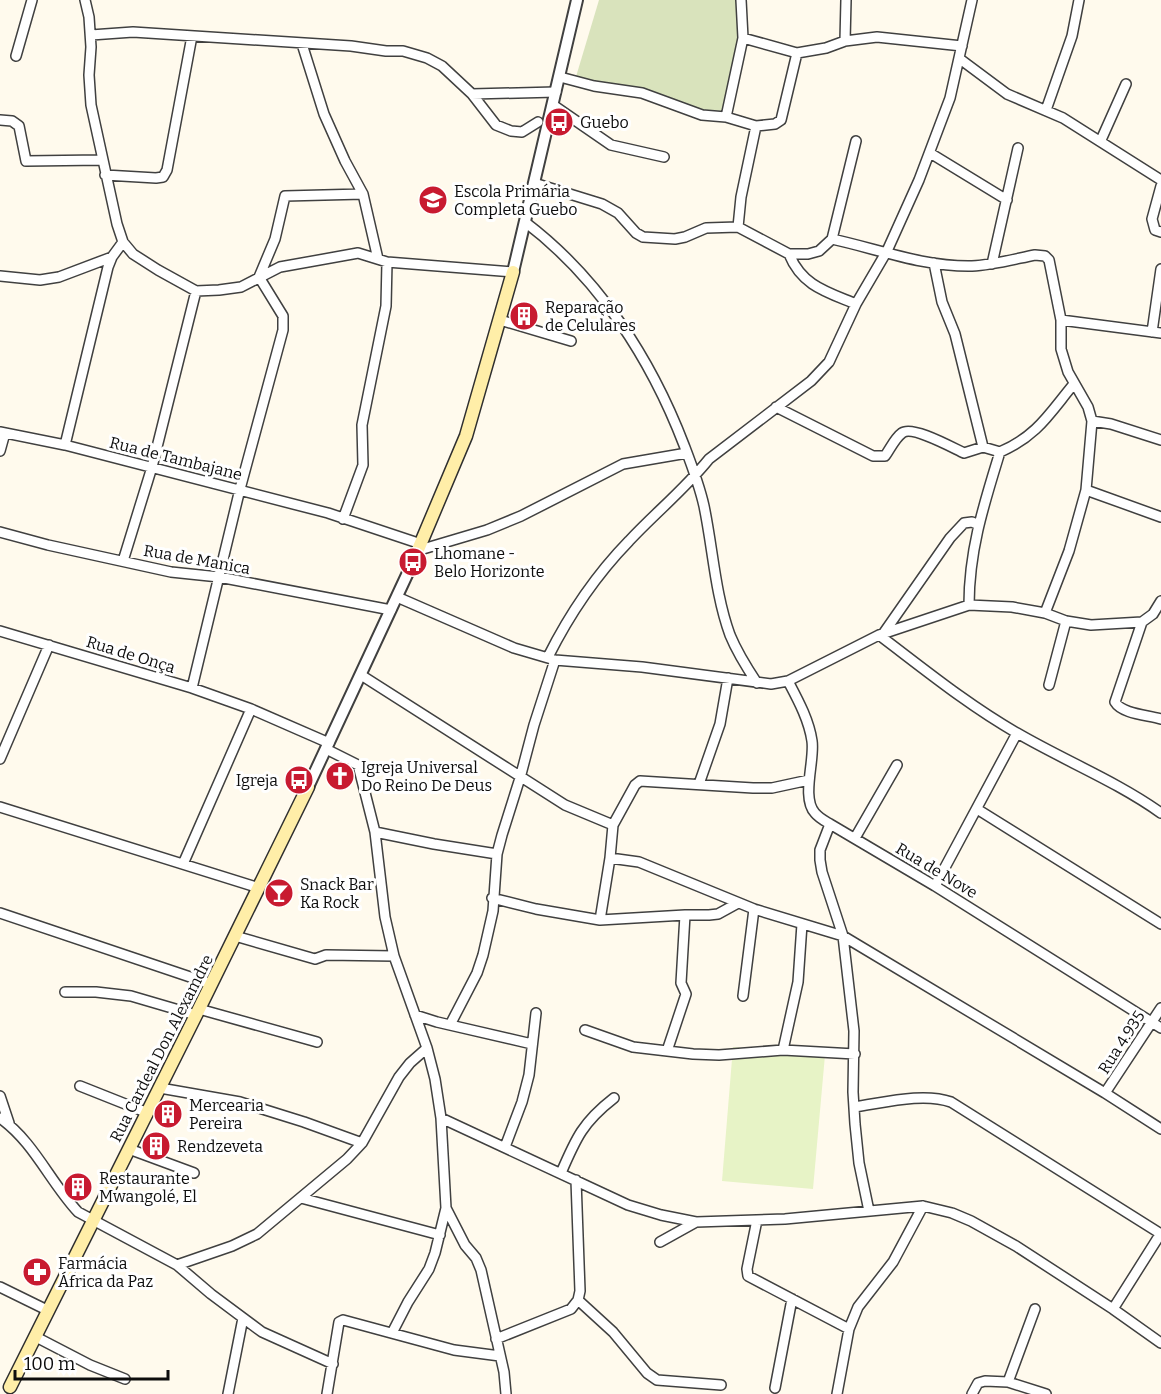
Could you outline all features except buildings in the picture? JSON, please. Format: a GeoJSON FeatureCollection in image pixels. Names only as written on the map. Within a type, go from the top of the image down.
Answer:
{"type":"FeatureCollection","features":[{"type":"Feature","properties":{"kind":"main road"},"geometry":{"type":"LineString","coordinates":[[412,564],[466,436],[513,272]]}},
{"type":"Feature","properties":{"kind":"main road","name":"Rua Cardeal Don Alexamdre"},"geometry":{"type":"LineString","coordinates":[[8,1390],[148,1113],[308,787]]}},
{"type":"Feature","properties":{"kind":"street"},"geometry":{"type":"LineString","coordinates":[[16,56],[32,0]]}},
{"type":"Feature","properties":{"kind":"street"},"geometry":{"type":"LineString","coordinates":[[85,0],[90,35],[90,105],[105,175],[123,242],[133,254],[196,291],[242,287],[280,267],[358,253],[383,260],[513,272],[577,0]]}},
{"type":"Feature","properties":{"kind":"street"},"geometry":{"type":"LineString","coordinates":[[726,117],[743,38],[741,0]]}},
{"type":"Feature","properties":{"kind":"street"},"geometry":{"type":"LineString","coordinates":[[845,41],[846,0]]}},
{"type":"Feature","properties":{"kind":"street"},"geometry":{"type":"LineString","coordinates":[[450,1025],[477,973],[483,955],[492,918],[497,854],[520,778],[551,659],[572,613],[599,575],[630,539],[697,475],[709,459],[822,371],[829,362],[856,304],[907,211],[930,153],[950,98],[972,0]]}},
{"type":"Feature","properties":{"kind":"street"},"geometry":{"type":"LineString","coordinates":[[1046,110],[1062,71],[1079,0]]}},
{"type":"Feature","properties":{"kind":"street"},"geometry":{"type":"LineString","coordinates":[[90,35],[133,32],[403,51],[442,66],[472,94],[496,125],[511,131],[522,132],[538,122]]}},
{"type":"Feature","properties":{"kind":"street"},"geometry":{"type":"LineString","coordinates":[[105,175],[163,177],[167,170],[192,36]]}},
{"type":"Feature","properties":{"kind":"street"},"geometry":{"type":"LineString","coordinates":[[743,38],[796,53],[826,48],[845,41],[877,38],[962,46]]}},
{"type":"Feature","properties":{"kind":"street"},"geometry":{"type":"LineString","coordinates":[[302,44],[324,114],[363,194],[383,260],[386,306],[362,425],[363,465],[343,519]]}},
{"type":"Feature","properties":{"kind":"street"},"geometry":{"type":"LineString","coordinates":[[560,77],[594,86],[642,93],[702,115],[716,118],[726,117],[756,126],[775,124],[781,120],[796,53]]}},
{"type":"Feature","properties":{"kind":"street"},"geometry":{"type":"LineString","coordinates":[[960,60],[1007,94],[1046,110],[1101,140],[1161,180]]}},
{"type":"Feature","properties":{"kind":"street"},"geometry":{"type":"LineString","coordinates":[[1101,140],[1126,84]]}},
{"type":"Feature","properties":{"kind":"street"},"geometry":{"type":"LineString","coordinates":[[472,94],[556,92]]}},
{"type":"Feature","properties":{"kind":"street"},"geometry":{"type":"LineString","coordinates":[[553,105],[611,145],[664,157]]}},
{"type":"Feature","properties":{"kind":"street"},"geometry":{"type":"LineString","coordinates":[[0,120],[12,121],[19,126],[26,161],[102,160]]}},
{"type":"Feature","properties":{"kind":"street"},"geometry":{"type":"LineString","coordinates":[[738,226],[741,197],[756,126]]}},
{"type":"Feature","properties":{"kind":"street"},"geometry":{"type":"LineString","coordinates":[[534,183],[602,204],[618,213],[636,233],[643,237],[685,237],[706,228],[738,226],[789,254],[808,254],[819,250],[832,239],[856,141]]}},
{"type":"Feature","properties":{"kind":"street"},"geometry":{"type":"LineString","coordinates":[[992,264],[1018,148]]}},
{"type":"Feature","properties":{"kind":"street"},"geometry":{"type":"LineString","coordinates":[[930,153],[1006,200]]}},
{"type":"Feature","properties":{"kind":"street"},"geometry":{"type":"LineString","coordinates":[[1161,186],[1152,222],[1155,230],[1161,232]]}},
{"type":"Feature","properties":{"kind":"street"},"geometry":{"type":"LineString","coordinates":[[259,277],[274,239],[285,196],[363,194]]}},
{"type":"Feature","properties":{"kind":"street"},"geometry":{"type":"LineString","coordinates":[[525,222],[550,241],[587,279],[648,365],[667,400],[697,475],[720,599],[731,636],[743,662],[757,683]]}},
{"type":"Feature","properties":{"kind":"street"},"geometry":{"type":"LineString","coordinates":[[832,239],[934,263],[973,266],[1035,255],[1045,256],[1049,260],[1061,320],[1061,349],[1068,372],[1088,407],[1092,421],[1086,490],[1069,551],[1045,614]]}},
{"type":"Feature","properties":{"kind":"street"},"geometry":{"type":"LineString","coordinates":[[65,446],[104,284],[112,257],[123,242]]}},
{"type":"Feature","properties":{"kind":"street"},"geometry":{"type":"LineString","coordinates":[[789,254],[795,267],[809,283],[856,304]]}},
{"type":"Feature","properties":{"kind":"street"},"geometry":{"type":"LineString","coordinates":[[0,276],[40,280],[59,277],[112,257]]}},
{"type":"Feature","properties":{"kind":"street"},"geometry":{"type":"LineString","coordinates":[[934,263],[942,302],[955,334],[983,447]]}},
{"type":"Feature","properties":{"kind":"street"},"geometry":{"type":"LineString","coordinates":[[1061,320],[1156,332],[1161,268]]}},
{"type":"Feature","properties":{"kind":"street"},"geometry":{"type":"LineString","coordinates":[[192,688],[240,489],[282,330],[283,316],[259,277]]}},
{"type":"Feature","properties":{"kind":"street"},"geometry":{"type":"LineString","coordinates":[[123,561],[152,467],[196,291]]}},
{"type":"Feature","properties":{"kind":"street"},"geometry":{"type":"LineString","coordinates":[[500,320],[571,341]]}},
{"type":"Feature","properties":{"kind":"street"},"geometry":{"type":"LineString","coordinates":[[776,407],[873,456],[885,456],[903,432],[909,430],[964,453],[983,447],[1000,452],[1028,437],[1044,422],[1074,385]]}},
{"type":"Feature","properties":{"kind":"street"},"geometry":{"type":"LineString","coordinates":[[1092,421],[1111,424],[1161,440]]}},
{"type":"Feature","properties":{"kind":"street"},"geometry":{"type":"LineString","coordinates":[[0,451],[3,433]]}},
{"type":"Feature","properties":{"kind":"street","name":"Rua de Tambajane"},"geometry":{"type":"LineString","coordinates":[[3,433],[240,489],[328,513],[420,546]]}},
{"type":"Feature","properties":{"kind":"street"},"geometry":{"type":"LineString","coordinates":[[969,605],[970,565],[1000,452]]}},
{"type":"Feature","properties":{"kind":"street"},"geometry":{"type":"LineString","coordinates":[[420,546],[423,549],[449,542],[521,516],[623,464],[687,453]]}},
{"type":"Feature","properties":{"kind":"street"},"geometry":{"type":"LineString","coordinates":[[1086,490],[1161,517]]}},
{"type":"Feature","properties":{"kind":"street"},"geometry":{"type":"LineString","coordinates":[[881,634],[964,523],[972,522],[979,525]]}},
{"type":"Feature","properties":{"kind":"street","name":"Rua de Manica"},"geometry":{"type":"LineString","coordinates":[[0,532],[171,572],[219,577],[391,610]]}},
{"type":"Feature","properties":{"kind":"street"},"geometry":{"type":"LineString","coordinates":[[308,787],[412,564]]}},
{"type":"Feature","properties":{"kind":"street"},"geometry":{"type":"LineString","coordinates":[[397,597],[514,648],[551,659],[757,683],[788,681],[881,634],[969,605],[1012,608],[1091,625],[1142,622],[1157,615],[1161,601]]}},
{"type":"Feature","properties":{"kind":"street"},"geometry":{"type":"LineString","coordinates":[[1049,685],[1066,621]]}},
{"type":"Feature","properties":{"kind":"street"},"geometry":{"type":"LineString","coordinates":[[1142,622],[1115,702],[1123,709],[1161,719]]}},
{"type":"Feature","properties":{"kind":"street","name":"Rua de Onça"},"geometry":{"type":"LineString","coordinates":[[0,631],[192,688],[251,709],[328,746],[358,765],[375,832],[385,917],[394,956],[427,1048],[435,1079],[441,1118],[446,1208]]}},
{"type":"Feature","properties":{"kind":"street"},"geometry":{"type":"LineString","coordinates":[[881,634],[952,691],[1017,733],[1086,768],[1161,813]]}},
{"type":"Feature","properties":{"kind":"street"},"geometry":{"type":"LineString","coordinates":[[0,759],[50,645]]}},
{"type":"Feature","properties":{"kind":"street"},"geometry":{"type":"LineString","coordinates":[[360,675],[565,805],[613,825]]}},
{"type":"Feature","properties":{"kind":"street"},"geometry":{"type":"LineString","coordinates":[[699,784],[720,723],[728,678]]}},
{"type":"Feature","properties":{"kind":"street","name":"Rua de Nove"},"geometry":{"type":"LineString","coordinates":[[788,681],[807,719],[813,743],[809,780],[810,804],[814,813],[1161,1028]]}},
{"type":"Feature","properties":{"kind":"street"},"geometry":{"type":"LineString","coordinates":[[183,864],[251,709]]}},
{"type":"Feature","properties":{"kind":"street"},"geometry":{"type":"LineString","coordinates":[[935,886],[1017,733]]}},
{"type":"Feature","properties":{"kind":"street"},"geometry":{"type":"LineString","coordinates":[[855,838],[897,765]]}},
{"type":"Feature","properties":{"kind":"street"},"geometry":{"type":"LineString","coordinates":[[600,920],[613,825],[635,785],[640,781],[772,788],[809,780]]}},
{"type":"Feature","properties":{"kind":"street"},"geometry":{"type":"LineString","coordinates":[[0,807],[259,888]]}},
{"type":"Feature","properties":{"kind":"street"},"geometry":{"type":"LineString","coordinates":[[976,810],[1161,924]]}},
{"type":"Feature","properties":{"kind":"street"},"geometry":{"type":"LineString","coordinates":[[830,824],[820,850],[820,860],[843,936],[854,1030],[854,1107],[859,1163],[869,1211]]}},
{"type":"Feature","properties":{"kind":"street"},"geometry":{"type":"LineString","coordinates":[[375,832],[497,854]]}},
{"type":"Feature","properties":{"kind":"street"},"geometry":{"type":"LineString","coordinates":[[610,858],[639,862],[754,909],[843,936],[1105,1093],[1161,1130]]}},
{"type":"Feature","properties":{"kind":"street"},"geometry":{"type":"LineString","coordinates":[[492,898],[536,909],[600,920],[718,914],[738,903]]}},
{"type":"Feature","properties":{"kind":"street"},"geometry":{"type":"LineString","coordinates":[[743,996],[754,909]]}},
{"type":"Feature","properties":{"kind":"street"},"geometry":{"type":"LineString","coordinates":[[0,913],[212,984]]}},
{"type":"Feature","properties":{"kind":"street"},"geometry":{"type":"LineString","coordinates":[[667,1052],[686,994],[681,983],[685,915]]}},
{"type":"Feature","properties":{"kind":"street"},"geometry":{"type":"LineString","coordinates":[[783,1050],[798,982],[802,924]]}},
{"type":"Feature","properties":{"kind":"street"},"geometry":{"type":"LineString","coordinates":[[235,936],[315,959],[326,955],[394,956]]}},
{"type":"Feature","properties":{"kind":"street"},"geometry":{"type":"LineString","coordinates":[[65,992],[96,992],[130,996],[317,1042]]}},
{"type":"Feature","properties":{"kind":"street","name":"Rua 4.935"},"geometry":{"type":"LineString","coordinates":[[1105,1093],[1161,1008]]}},
{"type":"Feature","properties":{"kind":"street"},"geometry":{"type":"LineString","coordinates":[[505,1147],[522,1102],[529,1075],[536,1013]]}},
{"type":"Feature","properties":{"kind":"street"},"geometry":{"type":"LineString","coordinates":[[415,1015],[532,1044]]}},
{"type":"Feature","properties":{"kind":"street"},"geometry":{"type":"LineString","coordinates":[[585,1030],[633,1047],[667,1052],[719,1055],[783,1050],[855,1054]]}},
{"type":"Feature","properties":{"kind":"street"},"geometry":{"type":"LineString","coordinates":[[177,1265],[232,1246],[257,1234],[347,1159],[362,1143],[399,1077],[410,1063],[427,1048]]}},
{"type":"Feature","properties":{"kind":"street"},"geometry":{"type":"LineString","coordinates":[[80,1086],[148,1113]]}},
{"type":"Feature","properties":{"kind":"street"},"geometry":{"type":"LineString","coordinates":[[160,1088],[240,1102],[362,1143]]}},
{"type":"Feature","properties":{"kind":"street"},"geometry":{"type":"LineString","coordinates":[[0,1096],[9,1125]]}},
{"type":"Feature","properties":{"kind":"street"},"geometry":{"type":"LineString","coordinates":[[561,1173],[573,1145],[588,1120],[614,1098]]}},
{"type":"Feature","properties":{"kind":"street"},"geometry":{"type":"LineString","coordinates":[[854,1107],[926,1098],[951,1102],[1161,1234],[1113,1309]]}},
{"type":"Feature","properties":{"kind":"street"},"geometry":{"type":"LineString","coordinates":[[0,1118],[22,1137],[78,1212],[177,1265],[262,1332],[333,1364]]}},
{"type":"Feature","properties":{"kind":"street"},"geometry":{"type":"LineString","coordinates":[[441,1118],[628,1204],[661,1215],[696,1221],[758,1221],[923,1206],[952,1213],[1016,1246],[1113,1309],[1161,1344]]}},
{"type":"Feature","properties":{"kind":"street"},"geometry":{"type":"LineString","coordinates":[[129,1149],[194,1173]]}},
{"type":"Feature","properties":{"kind":"street"},"geometry":{"type":"LineString","coordinates":[[496,1340],[571,1309],[578,1300],[580,1290],[576,1180]]}},
{"type":"Feature","properties":{"kind":"street"},"geometry":{"type":"LineString","coordinates":[[301,1198],[440,1234]]}},
{"type":"Feature","properties":{"kind":"street"},"geometry":{"type":"LineString","coordinates":[[837,1394],[849,1329],[858,1307],[893,1262],[923,1206]]}},
{"type":"Feature","properties":{"kind":"street"},"geometry":{"type":"LineString","coordinates":[[392,1333],[429,1269],[446,1208]]}},
{"type":"Feature","properties":{"kind":"street"},"geometry":{"type":"LineString","coordinates":[[446,1208],[481,1270],[506,1394]]}},
{"type":"Feature","properties":{"kind":"street"},"geometry":{"type":"LineString","coordinates":[[660,1242],[696,1221]]}},
{"type":"Feature","properties":{"kind":"street"},"geometry":{"type":"LineString","coordinates":[[758,1221],[746,1273],[748,1276],[849,1329]]}},
{"type":"Feature","properties":{"kind":"street"},"geometry":{"type":"LineString","coordinates":[[0,1287],[49,1311]]}},
{"type":"Feature","properties":{"kind":"street"},"geometry":{"type":"LineString","coordinates":[[775,1388],[792,1299]]}},
{"type":"Feature","properties":{"kind":"street"},"geometry":{"type":"LineString","coordinates":[[578,1300],[613,1332],[647,1373],[657,1380],[721,1385]]}},
{"type":"Feature","properties":{"kind":"street"},"geometry":{"type":"LineString","coordinates":[[1008,1382],[1035,1309]]}},
{"type":"Feature","properties":{"kind":"street"},"geometry":{"type":"LineString","coordinates":[[228,1394],[243,1318]]}},
{"type":"Feature","properties":{"kind":"street"},"geometry":{"type":"LineString","coordinates":[[327,1394],[339,1322],[343,1320],[454,1350],[500,1356]]}},
{"type":"Feature","properties":{"kind":"street"},"geometry":{"type":"LineString","coordinates":[[36,1337],[90,1365],[126,1379]]}},
{"type":"Feature","properties":{"kind":"street"},"geometry":{"type":"LineString","coordinates":[[972,1394],[978,1383],[985,1381],[1008,1382],[1046,1394]]}},
{"type":"Feature","properties":{"kind":"green space"},"geometry":{"type":"Polygon","coordinates":[[[599,0],[738,0],[739,38],[724,114],[720,116],[575,80],[599,0]]]}},
{"type":"Feature","properties":{"kind":"green space"},"geometry":{"type":"Polygon","coordinates":[[[733,1047],[825,1055],[813,1189],[722,1181],[733,1047]]]}},
{"type":"Feature","properties":{"kind":"place","name":"Guebo"},"geometry":{"type":"Point","coordinates":[559,122]}},
{"type":"Feature","properties":{"kind":"place","name":"Escola Primária Completa Guebo"},"geometry":{"type":"Point","coordinates":[433,200]}},
{"type":"Feature","properties":{"kind":"place","name":"Reparação de Celulares"},"geometry":{"type":"Point","coordinates":[524,316]}},
{"type":"Feature","properties":{"kind":"place","name":"Lhomane - Belo Horizonte"},"geometry":{"type":"Point","coordinates":[413,562]}},
{"type":"Feature","properties":{"kind":"place","name":"Igreja Universal Do Reino De Deus"},"geometry":{"type":"Point","coordinates":[340,776]}},
{"type":"Feature","properties":{"kind":"place","name":"Igreja"},"geometry":{"type":"Point","coordinates":[299,780]}},
{"type":"Feature","properties":{"kind":"place","name":"Snack Bar Ka Rock"},"geometry":{"type":"Point","coordinates":[279,893]}},
{"type":"Feature","properties":{"kind":"place","name":"Mercearia Pereira"},"geometry":{"type":"Point","coordinates":[168,1114]}},
{"type":"Feature","properties":{"kind":"place","name":"Rendzeveta"},"geometry":{"type":"Point","coordinates":[156,1146]}},
{"type":"Feature","properties":{"kind":"place","name":"Restaurante Mwangolé, El"},"geometry":{"type":"Point","coordinates":[78,1187]}},
{"type":"Feature","properties":{"kind":"place","name":"Farmácia África da Paz"},"geometry":{"type":"Point","coordinates":[37,1272]}}]}
